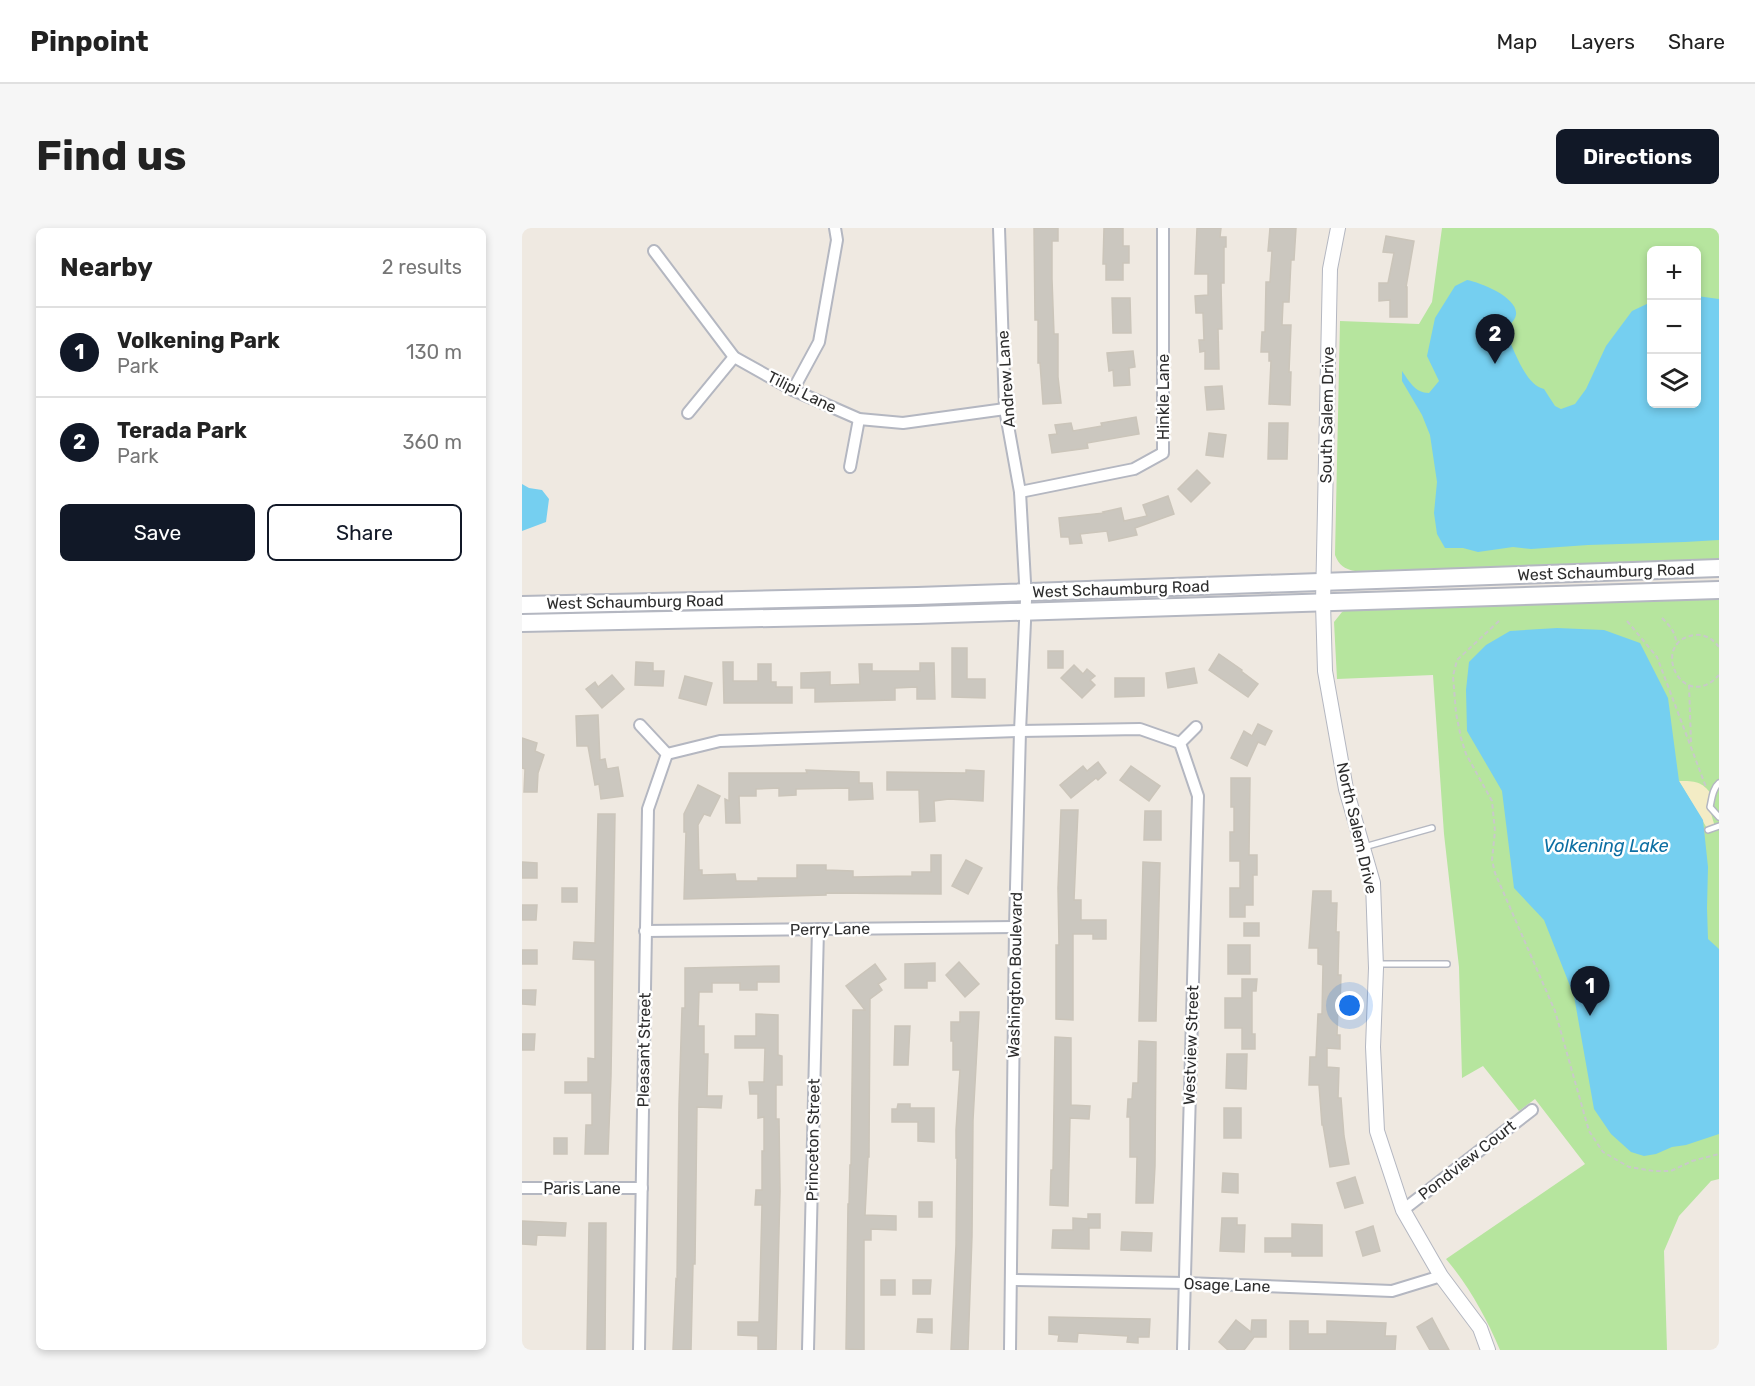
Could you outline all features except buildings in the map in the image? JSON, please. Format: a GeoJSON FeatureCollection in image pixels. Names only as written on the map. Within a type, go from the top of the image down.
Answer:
{"type":"FeatureCollection","features":[{"type":"Feature","properties":{"kind":"main road","name":"West Schaumburg Road"},"geometry":{"type":"LineString","coordinates":[[522,623],[1026,601],[1324,581],[1719,568]]}},
{"type":"Feature","properties":{"kind":"main road","name":"West Schaumburg Road"},"geometry":{"type":"LineString","coordinates":[[522,604],[1026,601],[1323,603],[1719,590]]}},
{"type":"Feature","properties":{"kind":"street"},"geometry":{"type":"LineString","coordinates":[[793,390],[819,342],[837,240],[835,228]]}},
{"type":"Feature","properties":{"kind":"street","name":"Andrew Lane"},"geometry":{"type":"LineString","coordinates":[[999,228],[1005,409],[1020,492],[1026,601]]}},
{"type":"Feature","properties":{"kind":"street","name":"Hinkle Lane"},"geometry":{"type":"LineString","coordinates":[[1020,492],[1134,469],[1163,453],[1163,228]]}},
{"type":"Feature","properties":{"kind":"street","name":"South Salem Drive"},"geometry":{"type":"LineString","coordinates":[[1323,603],[1330,269],[1338,228]]}},
{"type":"Feature","properties":{"kind":"street","name":"Tilipi Lane"},"geometry":{"type":"LineString","coordinates":[[654,251],[734,357],[793,390],[859,419],[903,423],[1005,409]]}},
{"type":"Feature","properties":{"kind":"street"},"geometry":{"type":"LineString","coordinates":[[688,413],[734,357]]}},
{"type":"Feature","properties":{"kind":"street"},"geometry":{"type":"LineString","coordinates":[[850,467],[859,419]]}},
{"type":"Feature","properties":{"kind":"street","name":"Washington Boulevard"},"geometry":{"type":"LineString","coordinates":[[1010,1350],[1015,927],[1026,601]]}},
{"type":"Feature","properties":{"kind":"street","name":"North Salem Drive"},"geometry":{"type":"LineString","coordinates":[[1323,603],[1325,671],[1346,789],[1372,883],[1376,964],[1373,1047],[1377,1131],[1403,1210],[1441,1276],[1480,1328],[1488,1350]]}},
{"type":"Feature","properties":{"kind":"street"},"geometry":{"type":"LineString","coordinates":[[640,725],[667,754],[720,741],[1020,731],[1140,729],[1180,743],[1196,727]]}},
{"type":"Feature","properties":{"kind":"street","name":"Westview Street"},"geometry":{"type":"LineString","coordinates":[[1180,743],[1198,796],[1183,1350]]}},
{"type":"Feature","properties":{"kind":"street","name":"Pleasant Street"},"geometry":{"type":"LineString","coordinates":[[639,1350],[648,809],[667,754]]}},
{"type":"Feature","properties":{"kind":"street","name":"Perry Lane"},"geometry":{"type":"LineString","coordinates":[[645,931],[1015,927]]}},
{"type":"Feature","properties":{"kind":"street","name":"Princeton Street"},"geometry":{"type":"LineString","coordinates":[[808,1350],[818,929]]}},
{"type":"Feature","properties":{"kind":"street","name":"Pondview Court"},"geometry":{"type":"LineString","coordinates":[[1403,1210],[1532,1110]]}},
{"type":"Feature","properties":{"kind":"street","name":"Paris Lane"},"geometry":{"type":"LineString","coordinates":[[522,1188],[642,1188]]}},
{"type":"Feature","properties":{"kind":"street","name":"Osage Lane"},"geometry":{"type":"LineString","coordinates":[[1012,1280],[1185,1283],[1392,1291],[1441,1276]]}},
{"type":"Feature","properties":{"kind":"lane"},"geometry":{"type":"LineString","coordinates":[[1719,783],[1714,791],[1710,807],[1719,817]]}},
{"type":"Feature","properties":{"kind":"lane"},"geometry":{"type":"LineString","coordinates":[[1708,830],[1719,826]]}},
{"type":"Feature","properties":{"kind":"lane"},"geometry":{"type":"LineString","coordinates":[[1362,847],[1432,828]]}},
{"type":"Feature","properties":{"kind":"lane"},"geometry":{"type":"LineString","coordinates":[[1376,964],[1447,964]]}},
{"type":"Feature","properties":{"kind":"path"},"geometry":{"type":"LineString","coordinates":[[1662,618],[1675,634],[1677,645]]}},
{"type":"Feature","properties":{"kind":"path"},"geometry":{"type":"LineString","coordinates":[[1499,621],[1457,660],[1453,676],[1456,713],[1466,754],[1492,801],[1495,831],[1492,860],[1495,873],[1555,1011],[1589,1131],[1603,1152],[1629,1167],[1671,1171],[1692,1161],[1719,1154]]}},
{"type":"Feature","properties":{"kind":"path"},"geometry":{"type":"LineString","coordinates":[[1627,621],[1657,657],[1706,787],[1714,791]]}},
{"type":"Feature","properties":{"kind":"path"},"geometry":{"type":"LineString","coordinates":[[1719,647],[1716,642],[1700,635],[1683,639],[1673,652],[1672,668],[1676,676],[1689,685],[1705,686],[1718,677],[1719,682]]}},
{"type":"Feature","properties":{"kind":"path"},"geometry":{"type":"LineString","coordinates":[[1689,685],[1691,747]]}},
{"type":"Feature","properties":{"kind":"green space"},"geometry":{"type":"Polygon","coordinates":[[[1442,228],[1719,228],[1719,560],[1355,571],[1342,566],[1335,555],[1340,321],[1419,324],[1432,302],[1442,228]]]}},
{"type":"Feature","properties":{"kind":"green space"},"geometry":{"type":"Polygon","coordinates":[[[1719,599],[1719,1179],[1711,1181],[1679,1216],[1664,1251],[1667,1350],[1500,1350],[1476,1302],[1446,1259],[1585,1164],[1535,1099],[1519,1111],[1483,1066],[1462,1078],[1459,967],[1444,834],[1433,675],[1337,679],[1334,622],[1347,609],[1719,599]]]}},
{"type":"Feature","properties":{"kind":"sand"},"geometry":{"type":"Polygon","coordinates":[[[1679,781],[1698,783],[1712,795],[1710,810],[1715,827],[1708,830],[1679,781]]]}},
{"type":"Feature","properties":{"kind":"water"},"geometry":{"type":"Polygon","coordinates":[[[1467,280],[1495,290],[1512,303],[1516,310],[1515,318],[1508,326],[1506,333],[1517,357],[1531,381],[1544,389],[1555,406],[1561,409],[1575,404],[1586,389],[1606,346],[1632,311],[1647,304],[1647,408],[1701,408],[1701,297],[1719,299],[1719,540],[1531,549],[1513,547],[1478,552],[1463,548],[1445,548],[1437,534],[1434,513],[1437,482],[1430,435],[1422,415],[1402,381],[1402,371],[1413,386],[1420,391],[1429,393],[1439,381],[1427,356],[1435,318],[1455,286],[1467,280]]]}},
{"type":"Feature","properties":{"kind":"water"},"geometry":{"type":"Polygon","coordinates":[[[522,484],[529,488],[542,490],[549,499],[546,522],[522,531],[522,484]]]}},
{"type":"Feature","properties":{"kind":"water","name":"Volkening Lake"},"geometry":{"type":"Polygon","coordinates":[[[1557,628],[1604,630],[1640,643],[1668,698],[1679,781],[1703,820],[1708,867],[1708,939],[1719,949],[1719,1134],[1686,1145],[1672,1147],[1656,1154],[1644,1156],[1631,1152],[1611,1134],[1594,1109],[1574,996],[1544,920],[1514,888],[1502,791],[1467,731],[1466,690],[1469,662],[1486,645],[1510,631],[1557,628]]]}},
{"type":"Feature","properties":{"kind":"place","name":"Terada Park"},"geometry":{"type":"Point","coordinates":[1495,364]}},
{"type":"Feature","properties":{"kind":"place","name":"Volkening Park"},"geometry":{"type":"Point","coordinates":[1590,1016]}}]}
